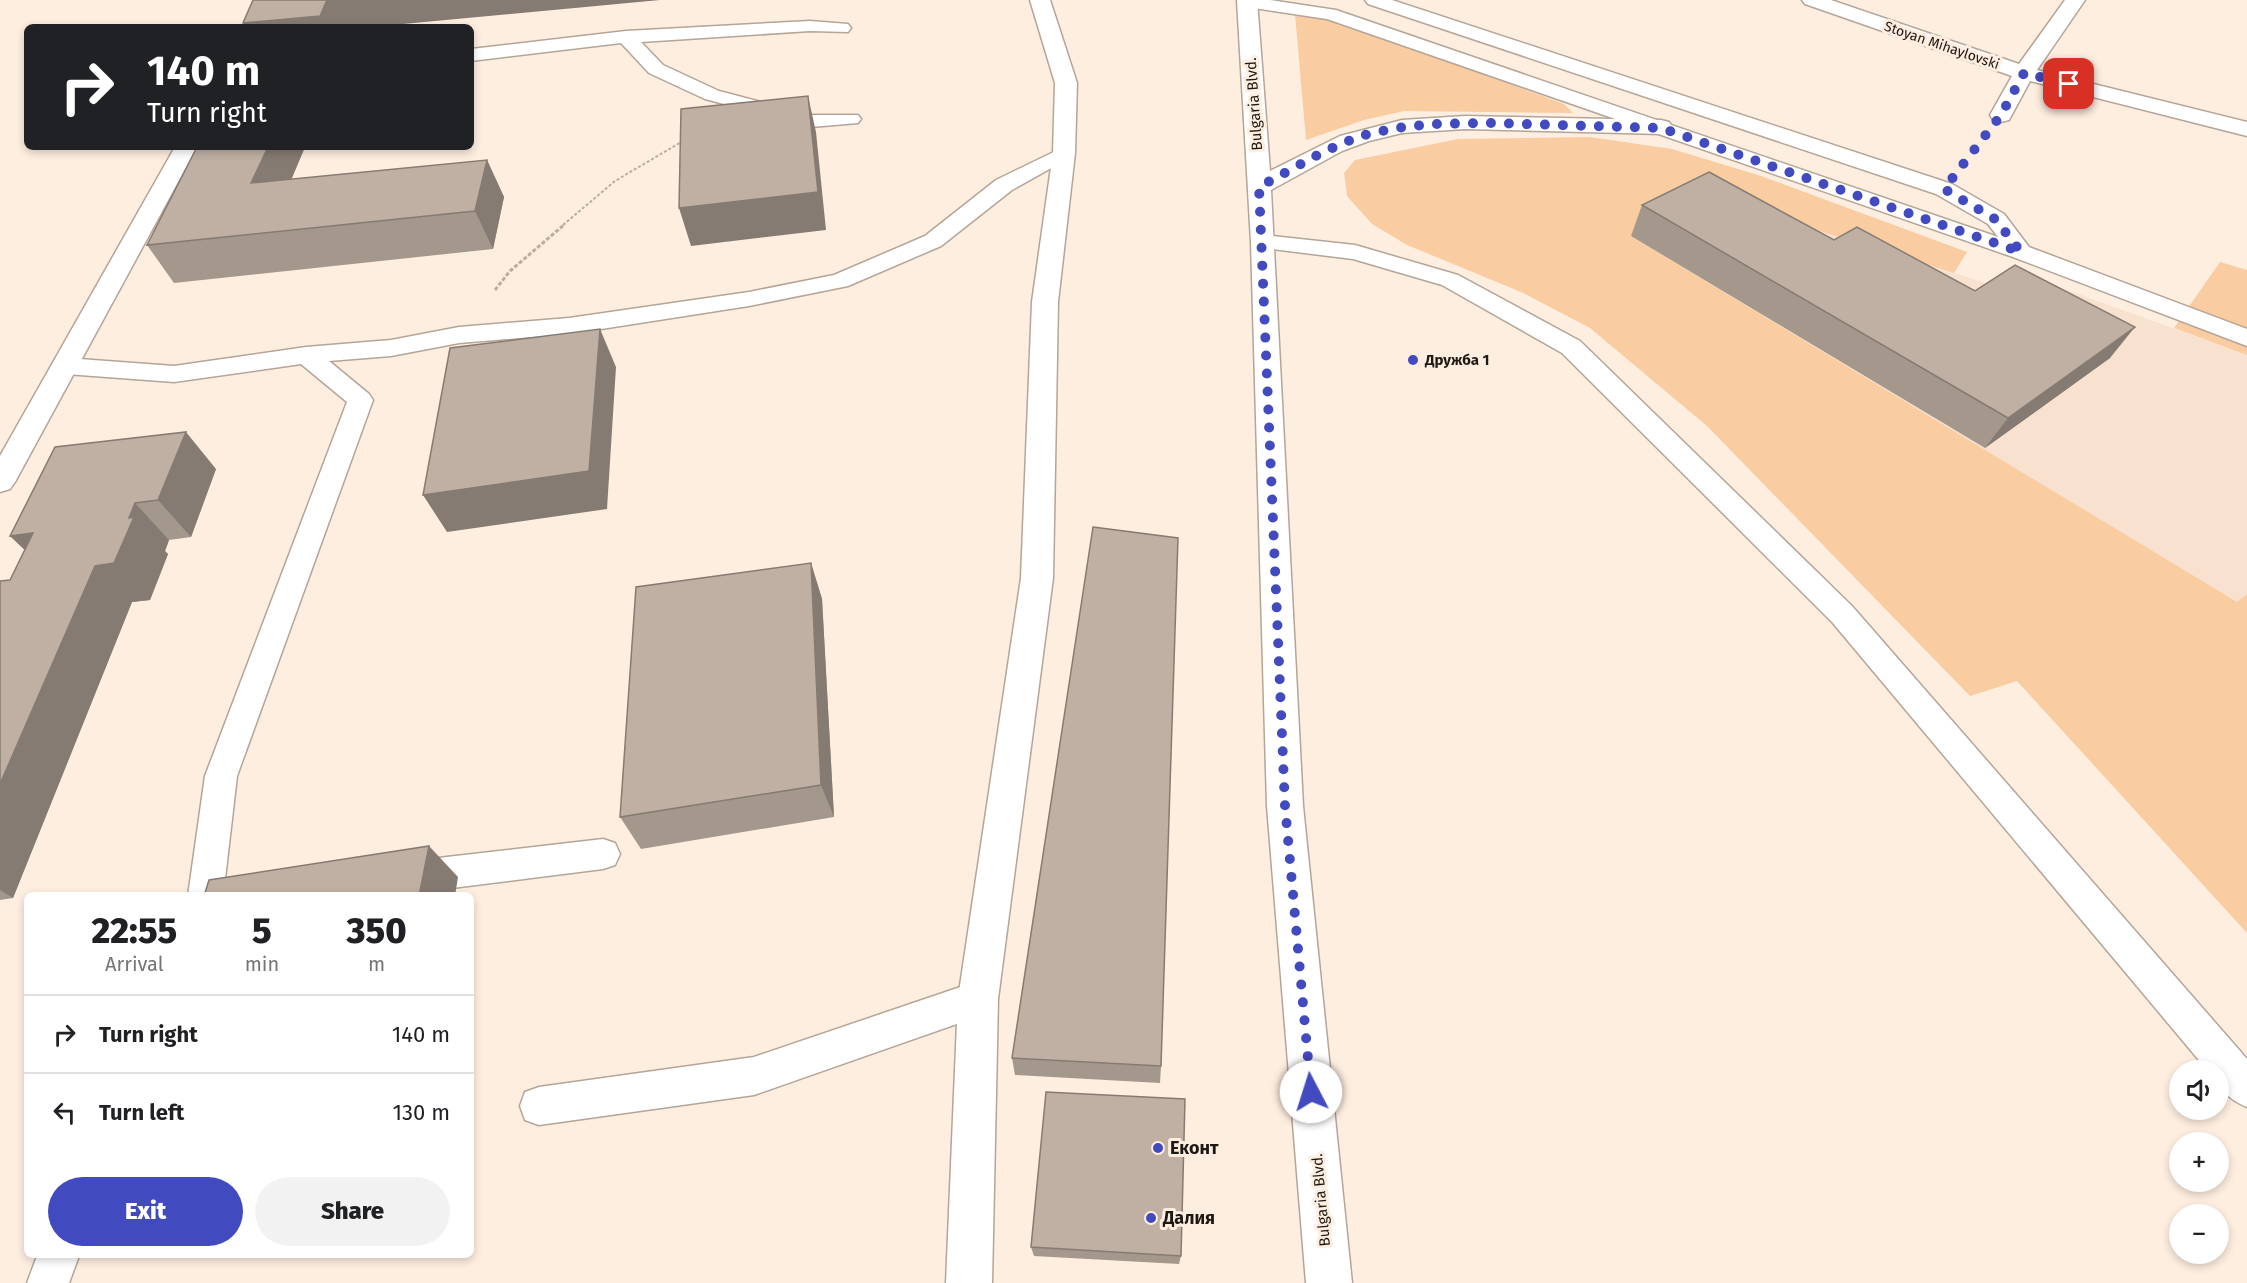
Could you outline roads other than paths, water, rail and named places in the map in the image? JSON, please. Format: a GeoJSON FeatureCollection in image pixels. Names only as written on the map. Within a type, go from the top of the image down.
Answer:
{"type":"FeatureCollection","features":[{"type":"Feature","properties":{"kind":"street"},"geometry":{"type":"LineString","coordinates":[[969,1283],[978,999],[1037,579],[1045,302],[1064,153],[1066,83],[1040,0]]}},
{"type":"Feature","properties":{"kind":"street","name":"Stoyan Mihaylovski"},"geometry":{"type":"LineString","coordinates":[[1812,0],[2024,73],[2247,129]]}},
{"type":"Feature","properties":{"kind":"street"},"geometry":{"type":"LineString","coordinates":[[2001,115],[2024,73],[2075,0]]}},
{"type":"Feature","properties":{"kind":"street","name":"Bulgaria Blvd."},"geometry":{"type":"LineString","coordinates":[[1246,1],[1263,242],[1285,806],[1329,1283]]}},
{"type":"Feature","properties":{"kind":"street"},"geometry":{"type":"LineString","coordinates":[[1259,187],[1323,152],[1360,136],[1396,128],[1434,124],[1489,123],[1661,128]]}},
{"type":"Feature","properties":{"kind":"street"},"geometry":{"type":"LineString","coordinates":[[0,482],[184,150]]}},
{"type":"Feature","properties":{"kind":"lane"},"geometry":{"type":"LineString","coordinates":[[1374,0],[1944,189],[1995,219],[2021,252]]}},
{"type":"Feature","properties":{"kind":"lane"},"geometry":{"type":"LineString","coordinates":[[1246,1],[1330,14],[2021,252],[2247,338]]}},
{"type":"Feature","properties":{"kind":"lane"},"geometry":{"type":"LineString","coordinates":[[474,55],[626,37],[810,26],[842,28]]}},
{"type":"Feature","properties":{"kind":"lane"},"geometry":{"type":"LineString","coordinates":[[626,37],[656,69],[712,96],[811,121],[851,119]]}},
{"type":"Feature","properties":{"kind":"lane"},"geometry":{"type":"LineString","coordinates":[[66,366],[174,374],[306,355],[391,348],[459,335],[569,326],[749,298],[840,281],[933,241],[1004,185],[1064,153]]}},
{"type":"Feature","properties":{"kind":"lane"},"geometry":{"type":"LineString","coordinates":[[1263,242],[1355,252],[1450,280],[1571,346],[1842,614],[2247,1088]]}},
{"type":"Feature","properties":{"kind":"lane"},"geometry":{"type":"LineString","coordinates":[[206,892],[222,776],[360,400],[306,355]]}},
{"type":"Feature","properties":{"kind":"lane"},"geometry":{"type":"LineString","coordinates":[[379,881],[603,854]]}},
{"type":"Feature","properties":{"kind":"lane"},"geometry":{"type":"LineString","coordinates":[[539,1106],[754,1076],[978,999]]}},
{"type":"Feature","properties":{"kind":"lane"},"geometry":{"type":"LineString","coordinates":[[48,1283],[57,1258]]}},
{"type":"Feature","properties":{"kind":"place","name":"Дружба 1"},"geometry":{"type":"Point","coordinates":[1413,360]}},
{"type":"Feature","properties":{"kind":"place","name":"Еконт"},"geometry":{"type":"Point","coordinates":[1158,1148]}},
{"type":"Feature","properties":{"kind":"place","name":"Далия"},"geometry":{"type":"Point","coordinates":[1151,1218]}}]}
